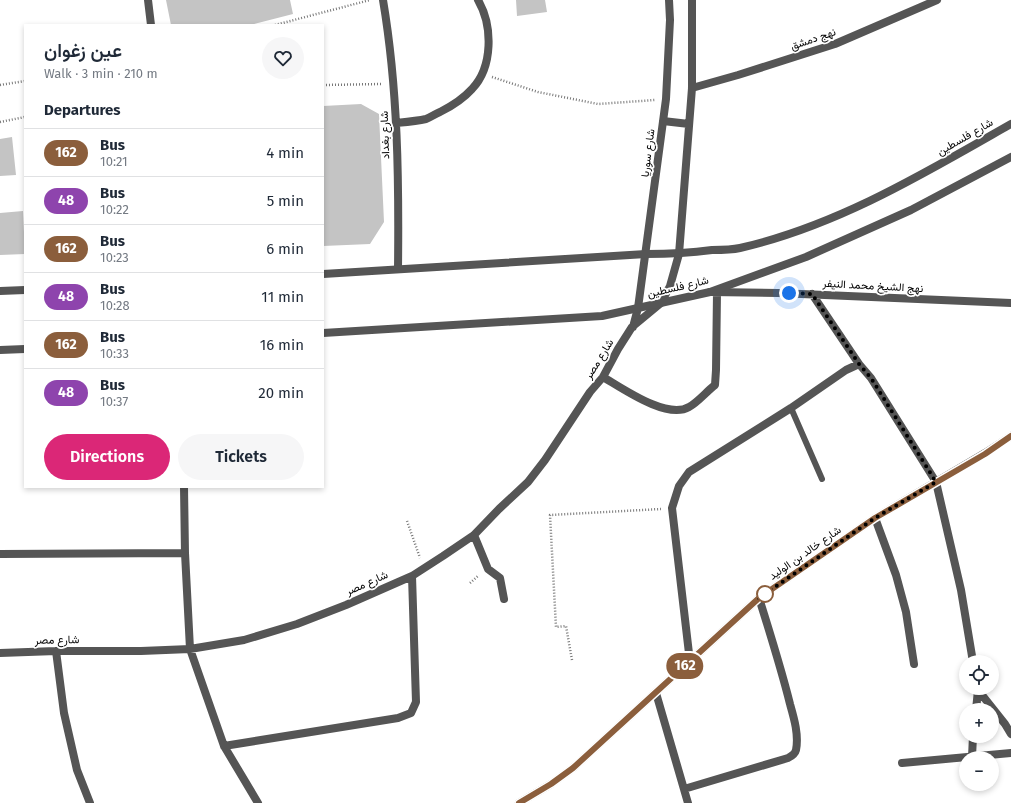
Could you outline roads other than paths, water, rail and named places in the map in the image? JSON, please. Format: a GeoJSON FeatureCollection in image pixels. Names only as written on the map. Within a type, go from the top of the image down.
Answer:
{"type":"FeatureCollection","features":[{"type":"Feature","properties":{"kind":"street"},"geometry":{"type":"LineString","coordinates":[[148,0],[151,24]]}},
{"type":"Feature","properties":{"kind":"street","name":"شارع بغداد"},"geometry":{"type":"LineString","coordinates":[[383,0],[390,43],[394,83],[399,196],[398,269]]}},
{"type":"Feature","properties":{"kind":"street"},"geometry":{"type":"LineString","coordinates":[[396,123],[427,118],[454,105],[472,89],[482,73],[488,51],[488,27],[482,5],[478,0]]}},
{"type":"Feature","properties":{"kind":"street","name":"شارع سوريا"},"geometry":{"type":"LineString","coordinates":[[638,308],[666,99],[670,20],[669,0]]}},
{"type":"Feature","properties":{"kind":"street"},"geometry":{"type":"LineString","coordinates":[[661,303],[670,286],[679,254],[692,88],[692,0]]}},
{"type":"Feature","properties":{"kind":"street","name":"نهج دمشق"},"geometry":{"type":"LineString","coordinates":[[692,88],[835,44],[937,0]]}},
{"type":"Feature","properties":{"kind":"street"},"geometry":{"type":"LineString","coordinates":[[663,121],[689,124]]}},
{"type":"Feature","properties":{"kind":"street","name":"شارع فلسطين"},"geometry":{"type":"LineString","coordinates":[[324,274],[646,254],[679,254],[738,248],[778,237],[866,202],[918,177],[1011,124]]}},
{"type":"Feature","properties":{"kind":"street","name":"شارع فلسطين"},"geometry":{"type":"LineString","coordinates":[[324,333],[586,318],[602,316],[713,292],[806,256],[911,210],[1011,157]]}},
{"type":"Feature","properties":{"kind":"street"},"geometry":{"type":"LineString","coordinates":[[0,291],[24,290]]}},
{"type":"Feature","properties":{"kind":"street"},"geometry":{"type":"LineString","coordinates":[[602,377],[658,407],[674,411],[688,408],[714,385],[716,374],[713,292]]}},
{"type":"Feature","properties":{"kind":"street","name":"نهج الشيخ محمد النيفر"},"geometry":{"type":"LineString","coordinates":[[713,292],[812,294],[1011,303]]}},
{"type":"Feature","properties":{"kind":"street"},"geometry":{"type":"LineString","coordinates":[[812,294],[859,364],[871,378],[936,482],[962,590],[972,655]]}},
{"type":"Feature","properties":{"kind":"street","name":"شارع مصر"},"geometry":{"type":"LineString","coordinates":[[632,327],[661,303]]}},
{"type":"Feature","properties":{"kind":"street","name":"شارع مصر"},"geometry":{"type":"LineString","coordinates":[[0,653],[190,649],[244,640],[297,624],[346,605],[412,576],[474,535],[528,482],[545,460],[590,392],[602,377],[632,327],[638,308]]}},
{"type":"Feature","properties":{"kind":"street"},"geometry":{"type":"LineString","coordinates":[[0,350],[24,349]]}},
{"type":"Feature","properties":{"kind":"street"},"geometry":{"type":"LineString","coordinates":[[690,662],[672,508],[679,486],[689,472],[791,408],[846,370],[859,364]]}},
{"type":"Feature","properties":{"kind":"street","name":"شارع خالد بن الوليد"},"geometry":{"type":"LineString","coordinates":[[519,803],[551,784],[573,768],[759,598],[875,518],[985,454],[1011,436]]}},
{"type":"Feature","properties":{"kind":"street"},"geometry":{"type":"LineString","coordinates":[[184,488],[185,553],[190,649],[224,746],[258,803]]}},
{"type":"Feature","properties":{"kind":"street"},"geometry":{"type":"LineString","coordinates":[[875,518],[896,575],[906,612],[914,664]]}},
{"type":"Feature","properties":{"kind":"street"},"geometry":{"type":"LineString","coordinates":[[474,535],[488,569],[500,578],[504,599]]}},
{"type":"Feature","properties":{"kind":"street"},"geometry":{"type":"LineString","coordinates":[[0,554],[185,553]]}},
{"type":"Feature","properties":{"kind":"street"},"geometry":{"type":"LineString","coordinates":[[224,746],[398,718],[411,713],[416,702],[412,576]]}},
{"type":"Feature","properties":{"kind":"street"},"geometry":{"type":"LineString","coordinates":[[684,789],[788,758],[794,755],[796,751],[797,742],[794,721],[783,677],[759,598]]}},
{"type":"Feature","properties":{"kind":"street"},"geometry":{"type":"LineString","coordinates":[[56,651],[66,720],[77,770],[90,803]]}},
{"type":"Feature","properties":{"kind":"street"},"geometry":{"type":"LineString","coordinates":[[656,693],[688,803]]}},
{"type":"Feature","properties":{"kind":"street"},"geometry":{"type":"LineString","coordinates":[[983,695],[1011,734]]}},
{"type":"Feature","properties":{"kind":"street"},"geometry":{"type":"LineString","coordinates":[[999,754],[1011,753]]}},
{"type":"Feature","properties":{"kind":"street"},"geometry":{"type":"LineString","coordinates":[[902,763],[959,758]]}},
{"type":"Feature","properties":{"kind":"lane"},"geometry":{"type":"LineString","coordinates":[[791,408],[822,479]]}}]}
